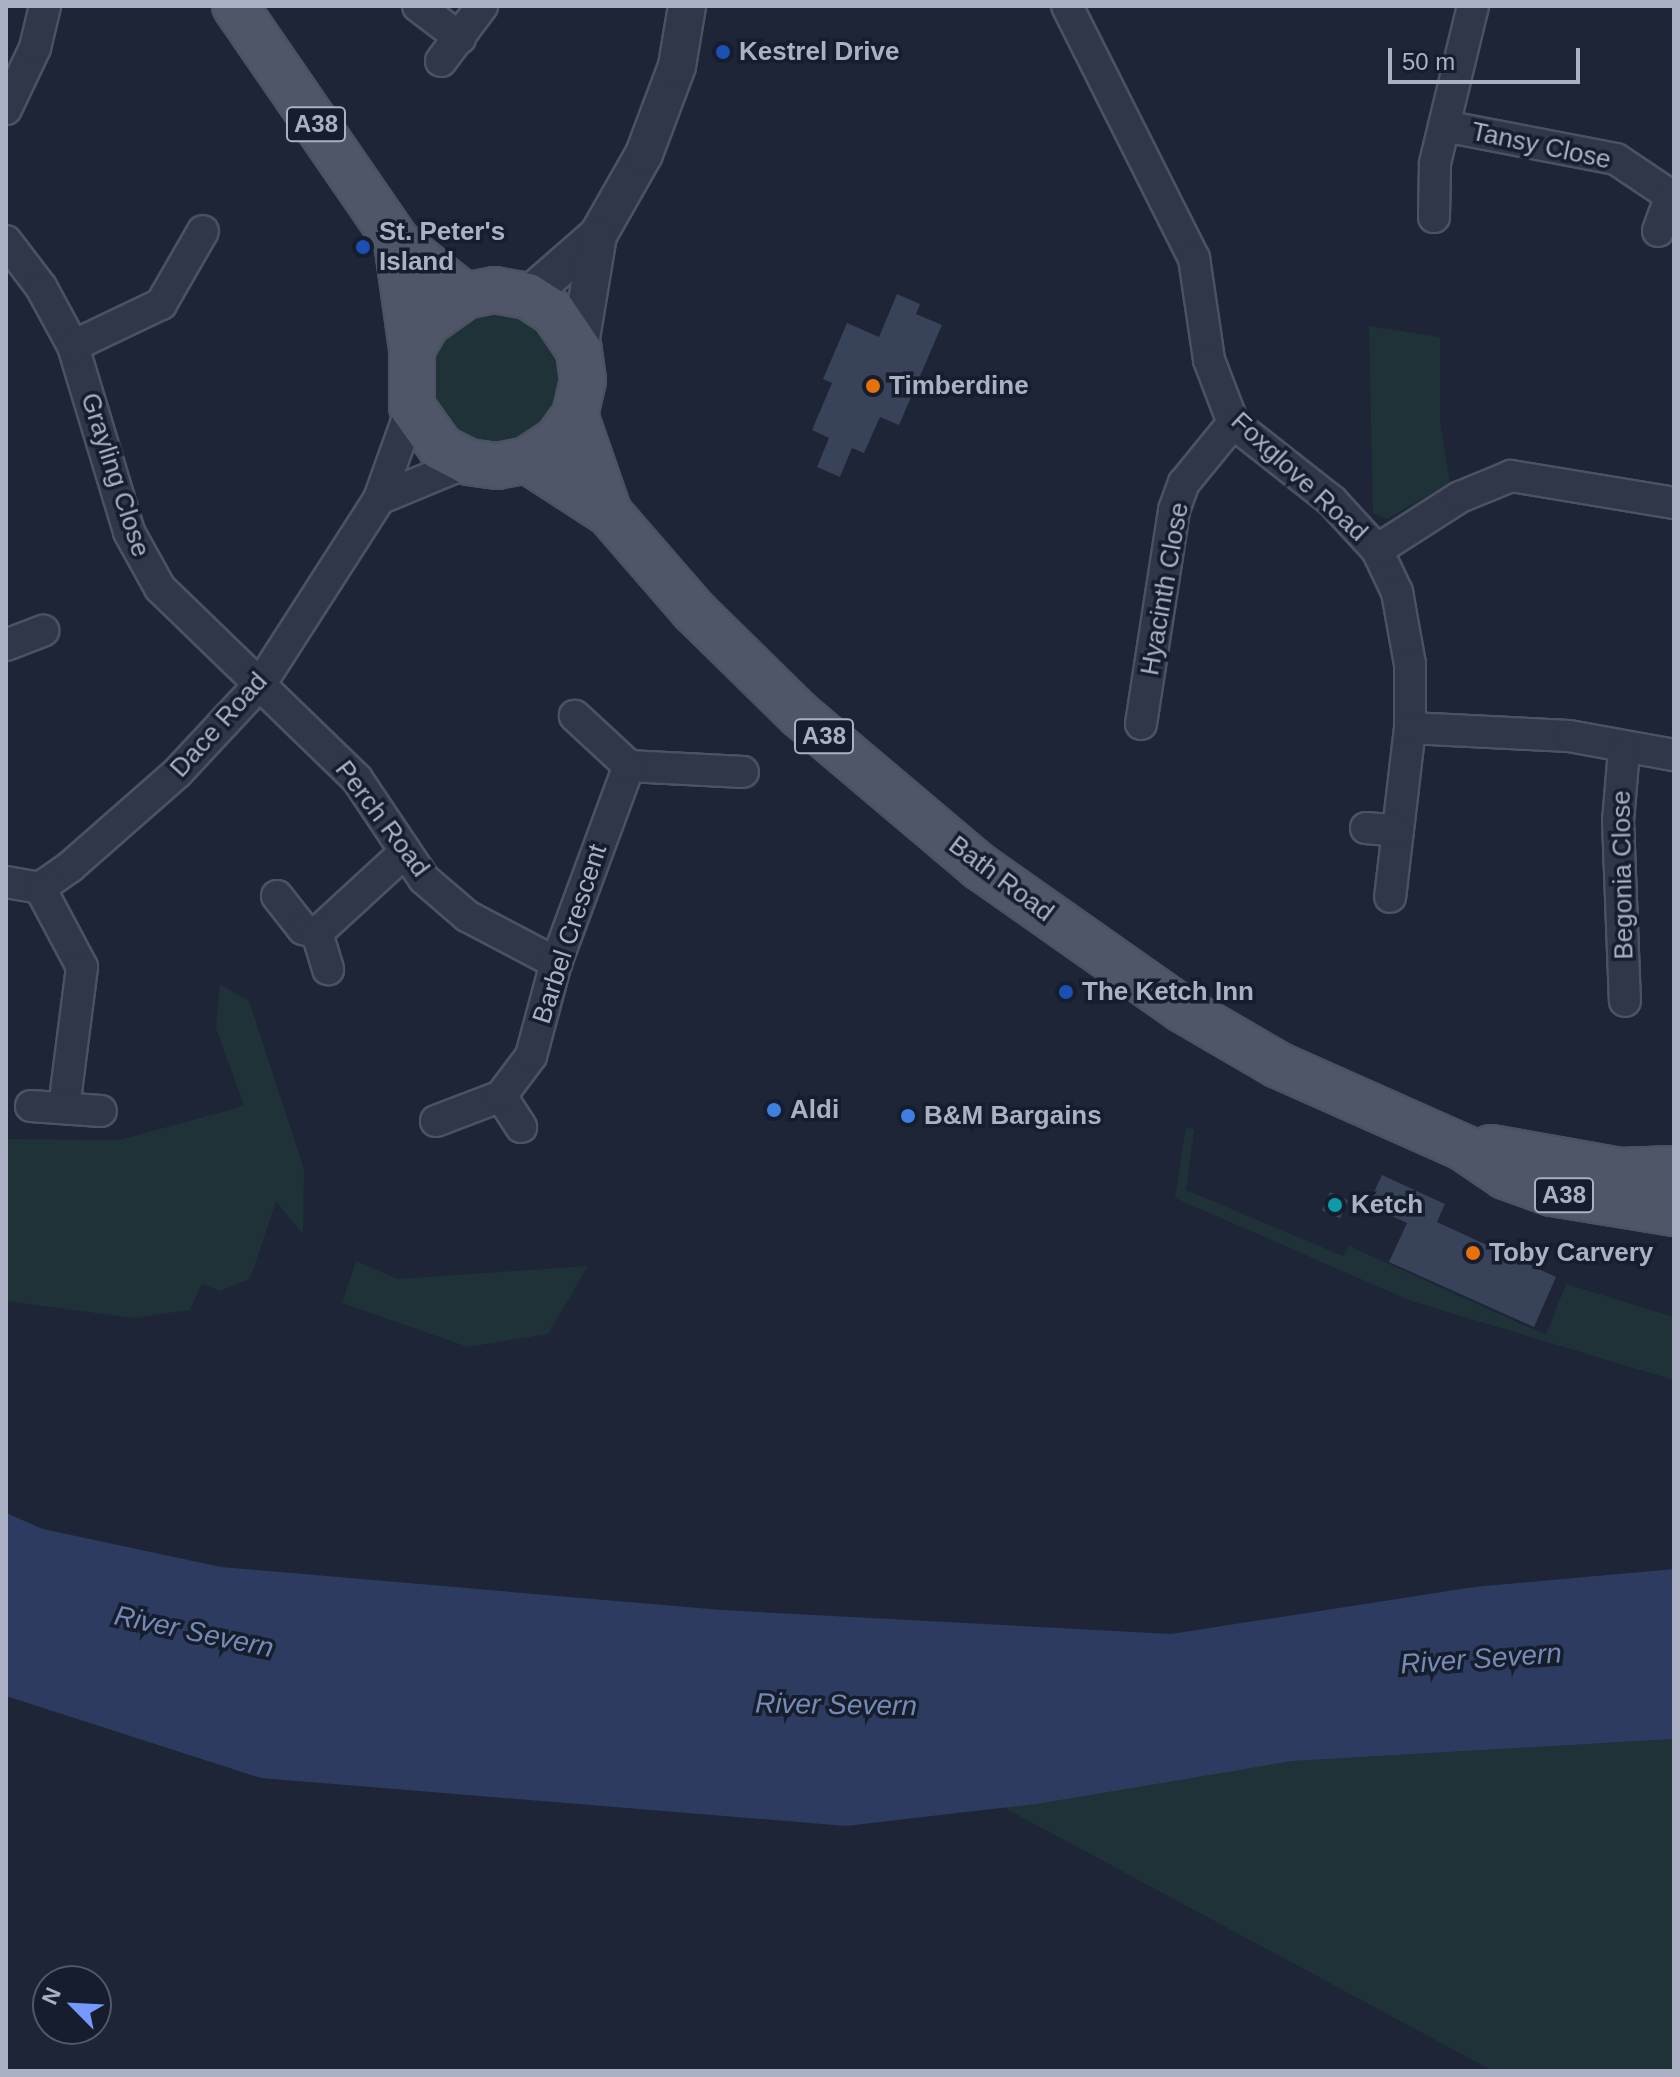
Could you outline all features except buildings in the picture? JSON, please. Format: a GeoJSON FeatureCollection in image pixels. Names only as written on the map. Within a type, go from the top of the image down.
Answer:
{"type":"FeatureCollection","features":[{"type":"Feature","properties":{"kind":"main road","name":"A38"},"geometry":{"type":"LineString","coordinates":[[235,6],[397,242],[465,296]]}},
{"type":"Feature","properties":{"kind":"main road","name":"A38"},"geometry":{"type":"LineString","coordinates":[[397,242],[412,349],[412,407]]}},
{"type":"Feature","properties":{"kind":"main road"},"geometry":{"type":"LineString","coordinates":[[412,349],[427,323],[465,296],[495,290],[528,296],[554,313],[579,350]]}},
{"type":"Feature","properties":{"kind":"main road","name":"Bath Road"},"geometry":{"type":"LineString","coordinates":[[468,462],[497,466],[527,460],[557,440],[575,415],[583,380],[579,350]]}},
{"type":"Feature","properties":{"kind":"main road"},"geometry":{"type":"LineString","coordinates":[[412,407],[441,448],[468,462]]}},
{"type":"Feature","properties":{"kind":"main road","name":"Bath Road"},"geometry":{"type":"LineString","coordinates":[[575,415],[609,513]]}},
{"type":"Feature","properties":{"kind":"main road","name":"Bath Road"},"geometry":{"type":"LineString","coordinates":[[527,460],[609,513],[694,611],[800,715],[980,867],[1223,1033],[1278,1065],[1464,1148],[1505,1176],[1552,1193],[1674,1213]]}},
{"type":"Feature","properties":{"kind":"main road","name":"Bath Road"},"geometry":{"type":"LineString","coordinates":[[1464,1148],[1506,1148],[1620,1171],[1674,1169]]}},
{"type":"Feature","properties":{"kind":"street"},"geometry":{"type":"LineString","coordinates":[[6,109],[35,48],[45,6]]}},
{"type":"Feature","properties":{"kind":"street"},"geometry":{"type":"LineString","coordinates":[[418,6],[450,49],[482,6]]}},
{"type":"Feature","properties":{"kind":"street"},"geometry":{"type":"LineString","coordinates":[[528,296],[598,235],[644,154],[677,66],[687,6]]}},
{"type":"Feature","properties":{"kind":"street","name":"Foxglove Road"},"geometry":{"type":"LineString","coordinates":[[1067,6],[1194,258],[1209,360],[1233,423],[1332,501],[1377,550],[1397,592],[1410,664],[1410,728],[1390,897]]}},
{"type":"Feature","properties":{"kind":"street"},"geometry":{"type":"LineString","coordinates":[[1434,217],[1435,163],[1473,6]]}},
{"type":"Feature","properties":{"kind":"street","name":"Tansy Close"},"geometry":{"type":"LineString","coordinates":[[1444,126],[1616,159],[1672,198]]}},
{"type":"Feature","properties":{"kind":"street"},"geometry":{"type":"LineString","coordinates":[[1658,231],[1672,198]]}},
{"type":"Feature","properties":{"kind":"street"},"geometry":{"type":"LineString","coordinates":[[73,346],[161,304],[203,231]]}},
{"type":"Feature","properties":{"kind":"street"},"geometry":{"type":"LineString","coordinates":[[579,350],[598,235]]}},
{"type":"Feature","properties":{"kind":"street","name":"Grayling Close"},"geometry":{"type":"LineString","coordinates":[[6,241],[41,287],[73,346],[142,562],[208,638],[261,683]]}},
{"type":"Feature","properties":{"kind":"street","name":"Dace Road"},"geometry":{"type":"LineString","coordinates":[[40,888],[177,773],[261,683],[379,499],[412,407]]}},
{"type":"Feature","properties":{"kind":"street","name":"Hyacinth Close"},"geometry":{"type":"LineString","coordinates":[[1141,724],[1174,510],[1184,483],[1233,423]]}},
{"type":"Feature","properties":{"kind":"street"},"geometry":{"type":"LineString","coordinates":[[379,499],[468,462]]}},
{"type":"Feature","properties":{"kind":"street"},"geometry":{"type":"LineString","coordinates":[[1377,550],[1460,497],[1511,476],[1674,503]]}},
{"type":"Feature","properties":{"kind":"street"},"geometry":{"type":"LineString","coordinates":[[6,645],[43,631]]}},
{"type":"Feature","properties":{"kind":"street","name":"Perch Road"},"geometry":{"type":"LineString","coordinates":[[261,683],[357,779],[424,879],[467,916],[556,963]]}},
{"type":"Feature","properties":{"kind":"street"},"geometry":{"type":"LineString","coordinates":[[575,716],[629,766],[743,772]]}},
{"type":"Feature","properties":{"kind":"street"},"geometry":{"type":"LineString","coordinates":[[1410,728],[1569,736],[1624,750],[1674,755]]}},
{"type":"Feature","properties":{"kind":"street","name":"Begonia Close"},"geometry":{"type":"LineString","coordinates":[[1624,750],[1618,835],[1625,1001]]}},
{"type":"Feature","properties":{"kind":"street","name":"Barbel Crescent"},"geometry":{"type":"LineString","coordinates":[[501,1096],[531,1056],[556,963],[629,766]]}},
{"type":"Feature","properties":{"kind":"street"},"geometry":{"type":"LineString","coordinates":[[1366,828],[1398,831]]}},
{"type":"Feature","properties":{"kind":"street"},"geometry":{"type":"LineString","coordinates":[[317,933],[405,852]]}},
{"type":"Feature","properties":{"kind":"street"},"geometry":{"type":"LineString","coordinates":[[6,882],[40,888],[82,967],[64,1108]]}},
{"type":"Feature","properties":{"kind":"street"},"geometry":{"type":"LineString","coordinates":[[277,896],[303,929],[317,933]]}},
{"type":"Feature","properties":{"kind":"street"},"geometry":{"type":"LineString","coordinates":[[317,933],[328,969]]}},
{"type":"Feature","properties":{"kind":"street"},"geometry":{"type":"LineString","coordinates":[[436,1121],[501,1096],[521,1127]]}},
{"type":"Feature","properties":{"kind":"street"},"geometry":{"type":"LineString","coordinates":[[31,1106],[101,1111]]}},
{"type":"Feature","properties":{"kind":"shaded area"},"geometry":{"type":"Polygon","coordinates":[[[496,310],[522,315],[543,330],[558,351],[563,377],[558,403],[543,424],[522,439],[496,444],[470,439],[449,424],[434,403],[429,377],[434,351],[449,330],[470,315],[496,310]]]}},
{"type":"Feature","properties":{"kind":"shaded area"},"geometry":{"type":"Polygon","coordinates":[[[1369,326],[1440,337],[1440,422],[1450,483],[1387,519],[1373,513],[1369,326]]]}},
{"type":"Feature","properties":{"kind":"shaded area"},"geometry":{"type":"Polygon","coordinates":[[[220,984],[249,1001],[304,1169],[303,1235],[276,1201],[250,1279],[220,1291],[202,1284],[190,1310],[133,1318],[6,1301],[6,1139],[119,1140],[244,1106],[216,1028],[220,984]]]}},
{"type":"Feature","properties":{"kind":"shaded area"},"geometry":{"type":"Polygon","coordinates":[[[1186,1127],[1194,1130],[1186,1190],[1343,1256],[1349,1246],[1546,1335],[1566,1284],[1674,1317],[1674,1380],[1411,1301],[1175,1198],[1186,1127]]]}},
{"type":"Feature","properties":{"kind":"shaded area"},"geometry":{"type":"Polygon","coordinates":[[[356,1261],[398,1279],[588,1266],[548,1334],[468,1347],[342,1303],[356,1261]]]}},
{"type":"Feature","properties":{"kind":"shaded area"},"geometry":{"type":"Polygon","coordinates":[[[1674,1739],[1674,2071],[1493,2071],[1003,1807],[1293,1761],[1674,1739]]]}},
{"type":"Feature","properties":{"kind":"water","name":"River Severn"},"geometry":{"type":"Polygon","coordinates":[[[6,1513],[43,1529],[221,1567],[722,1610],[1171,1634],[1474,1587],[1674,1569],[1674,1739],[1293,1761],[1036,1804],[846,1826],[261,1778],[6,1696],[6,1513]]]}},
{"type":"Feature","properties":{"kind":"place","name":"Kestrel Drive"},"geometry":{"type":"Point","coordinates":[723,52]}},
{"type":"Feature","properties":{"kind":"place","name":"St. Peter's Island"},"geometry":{"type":"Point","coordinates":[363,247]}},
{"type":"Feature","properties":{"kind":"place","name":"Timberdine"},"geometry":{"type":"Point","coordinates":[873,386]}},
{"type":"Feature","properties":{"kind":"place","name":"The Ketch Inn"},"geometry":{"type":"Point","coordinates":[1066,992]}},
{"type":"Feature","properties":{"kind":"place","name":"Aldi"},"geometry":{"type":"Point","coordinates":[774,1110]}},
{"type":"Feature","properties":{"kind":"place","name":"B&M Bargains"},"geometry":{"type":"Point","coordinates":[908,1116]}},
{"type":"Feature","properties":{"kind":"place","name":"Ketch"},"geometry":{"type":"Point","coordinates":[1335,1205]}},
{"type":"Feature","properties":{"kind":"place","name":"Toby Carvery"},"geometry":{"type":"Point","coordinates":[1473,1253]}}]}
